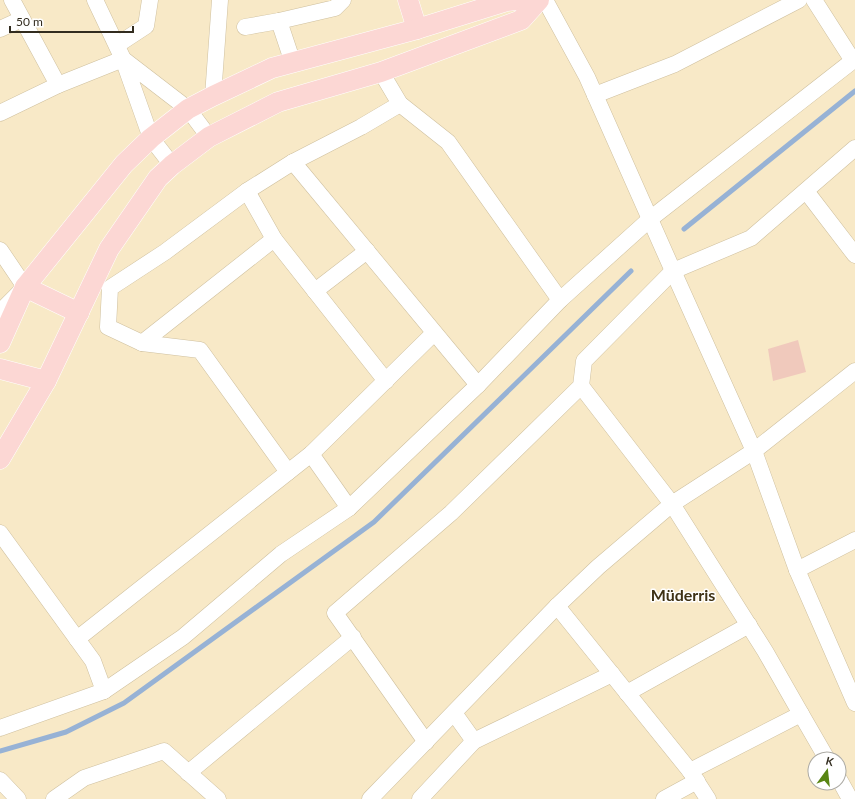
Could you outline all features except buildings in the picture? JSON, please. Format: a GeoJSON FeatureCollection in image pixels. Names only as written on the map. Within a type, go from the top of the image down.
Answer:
{"type":"FeatureCollection","features":[{"type":"Feature","properties":{"kind":"main road"},"geometry":{"type":"LineString","coordinates":[[408,0],[417,29]]}},
{"type":"Feature","properties":{"kind":"main road"},"geometry":{"type":"LineString","coordinates":[[0,343],[25,287],[124,164],[151,138],[188,109],[272,68],[417,29],[507,1],[516,0]]}},
{"type":"Feature","properties":{"kind":"main road"},"geometry":{"type":"LineString","coordinates":[[0,459],[46,381],[110,249],[158,178],[172,166],[209,137],[278,102],[382,72],[521,20],[539,0]]}},
{"type":"Feature","properties":{"kind":"main road"},"geometry":{"type":"LineString","coordinates":[[25,287],[79,313]]}},
{"type":"Feature","properties":{"kind":"main road"},"geometry":{"type":"LineString","coordinates":[[0,369],[46,381]]}},
{"type":"Feature","properties":{"kind":"street"},"geometry":{"type":"LineString","coordinates":[[12,0],[58,85]]}},
{"type":"Feature","properties":{"kind":"street"},"geometry":{"type":"LineString","coordinates":[[95,0],[120,52],[151,138],[172,166]]}},
{"type":"Feature","properties":{"kind":"street"},"geometry":{"type":"LineString","coordinates":[[0,113],[58,85],[120,52],[146,26],[150,0]]}},
{"type":"Feature","properties":{"kind":"street"},"geometry":{"type":"LineString","coordinates":[[213,96],[220,0]]}},
{"type":"Feature","properties":{"kind":"street"},"geometry":{"type":"LineString","coordinates":[[245,27],[280,21],[335,8],[343,0]]}},
{"type":"Feature","properties":{"kind":"street"},"geometry":{"type":"LineString","coordinates":[[545,0],[587,77],[754,451],[797,570],[855,703]]}},
{"type":"Feature","properties":{"kind":"street"},"geometry":{"type":"LineString","coordinates":[[595,95],[675,64],[799,0]]}},
{"type":"Feature","properties":{"kind":"street"},"geometry":{"type":"LineString","coordinates":[[0,728],[104,691],[183,637],[281,554],[349,508],[478,386],[560,300],[650,219],[854,60],[814,0]]}},
{"type":"Feature","properties":{"kind":"street"},"geometry":{"type":"LineString","coordinates":[[0,28],[22,19]]}},
{"type":"Feature","properties":{"kind":"street"},"geometry":{"type":"LineString","coordinates":[[280,21],[293,63]]}},
{"type":"Feature","properties":{"kind":"street"},"geometry":{"type":"LineString","coordinates":[[120,52],[188,109],[209,137]]}},
{"type":"Feature","properties":{"kind":"street"},"geometry":{"type":"LineString","coordinates":[[382,72],[400,104],[448,142],[560,300]]}},
{"type":"Feature","properties":{"kind":"street"},"geometry":{"type":"LineString","coordinates":[[288,472],[200,350],[142,343],[108,327],[110,288],[165,252],[247,191],[293,162],[361,127],[400,104]]}},
{"type":"Feature","properties":{"kind":"street"},"geometry":{"type":"LineString","coordinates":[[426,742],[335,612],[451,513],[581,386],[584,361],[673,271],[751,238],[855,148]]}},
{"type":"Feature","properties":{"kind":"street"},"geometry":{"type":"LineString","coordinates":[[293,162],[478,386]]}},
{"type":"Feature","properties":{"kind":"street"},"geometry":{"type":"LineString","coordinates":[[247,191],[274,239],[386,381]]}},
{"type":"Feature","properties":{"kind":"street"},"geometry":{"type":"LineString","coordinates":[[806,191],[855,255]]}},
{"type":"Feature","properties":{"kind":"street"},"geometry":{"type":"LineString","coordinates":[[142,343],[274,239]]}},
{"type":"Feature","properties":{"kind":"street"},"geometry":{"type":"LineString","coordinates":[[0,250],[25,287],[0,312]]}},
{"type":"Feature","properties":{"kind":"street"},"geometry":{"type":"LineString","coordinates":[[315,291],[367,251]]}},
{"type":"Feature","properties":{"kind":"street"},"geometry":{"type":"LineString","coordinates":[[77,639],[311,454],[434,333]]}},
{"type":"Feature","properties":{"kind":"street"},"geometry":{"type":"LineString","coordinates":[[370,799],[557,606],[598,567],[672,504],[754,451],[855,371]]}},
{"type":"Feature","properties":{"kind":"street"},"geometry":{"type":"LineString","coordinates":[[581,386],[672,504],[749,625],[822,751]]}},
{"type":"Feature","properties":{"kind":"street"},"geometry":{"type":"LineString","coordinates":[[311,454],[349,508]]}},
{"type":"Feature","properties":{"kind":"street"},"geometry":{"type":"LineString","coordinates":[[0,533],[93,661],[104,691]]}},
{"type":"Feature","properties":{"kind":"street"},"geometry":{"type":"LineString","coordinates":[[797,570],[855,540]]}},
{"type":"Feature","properties":{"kind":"street"},"geometry":{"type":"LineString","coordinates":[[557,606],[694,776],[708,799]]}},
{"type":"Feature","properties":{"kind":"street"},"geometry":{"type":"LineString","coordinates":[[627,693],[749,625]]}},
{"type":"Feature","properties":{"kind":"street"},"geometry":{"type":"LineString","coordinates":[[188,773],[353,637]]}},
{"type":"Feature","properties":{"kind":"street"},"geometry":{"type":"LineString","coordinates":[[420,799],[474,741],[612,674]]}},
{"type":"Feature","properties":{"kind":"street"},"geometry":{"type":"LineString","coordinates":[[454,713],[474,741]]}},
{"type":"Feature","properties":{"kind":"street"},"geometry":{"type":"LineString","coordinates":[[664,799],[694,776],[801,714]]}},
{"type":"Feature","properties":{"kind":"street"},"geometry":{"type":"LineString","coordinates":[[54,799],[84,778],[164,751],[218,799]]}},
{"type":"Feature","properties":{"kind":"street"},"geometry":{"type":"LineString","coordinates":[[0,780],[18,799]]}},
{"type":"Feature","properties":{"kind":"waterway"},"geometry":{"type":"LineString","coordinates":[[684,229],[855,91]]}},
{"type":"Feature","properties":{"kind":"waterway"},"geometry":{"type":"LineString","coordinates":[[0,751],[66,732],[124,703],[374,522],[631,271]]}},
{"type":"Feature","properties":{"kind":"district","name":"Müderris"},"geometry":{"type":"Point","coordinates":[683,595]}}]}
